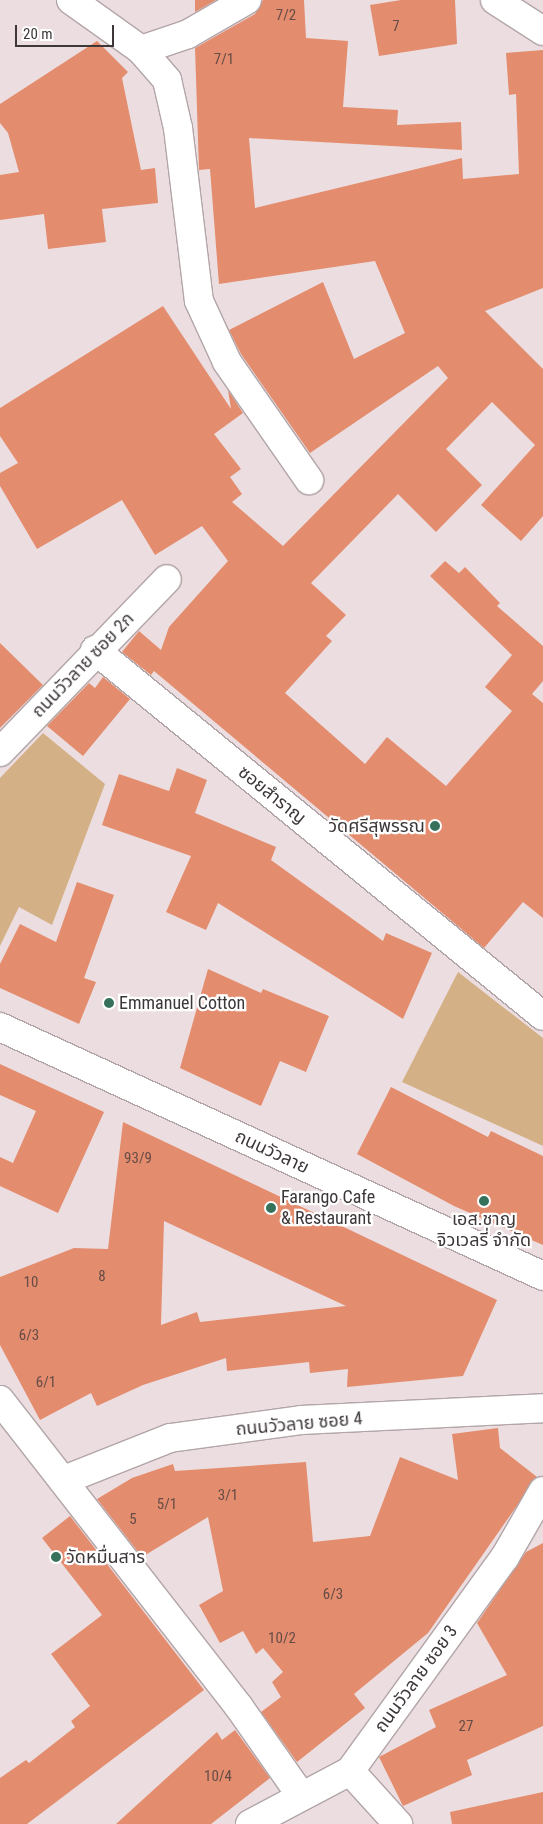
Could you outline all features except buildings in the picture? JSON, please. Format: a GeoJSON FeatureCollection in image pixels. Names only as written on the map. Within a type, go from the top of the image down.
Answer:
{"type":"FeatureCollection","features":[{"type":"Feature","properties":{"kind":"street"},"geometry":{"type":"LineString","coordinates":[[71,0],[141,50],[167,80],[178,128],[199,301],[227,362],[309,480]]}},
{"type":"Feature","properties":{"kind":"street"},"geometry":{"type":"LineString","coordinates":[[141,50],[188,34],[247,0]]}},
{"type":"Feature","properties":{"kind":"street"},"geometry":{"type":"LineString","coordinates":[[495,0],[543,30]]}},
{"type":"Feature","properties":{"kind":"street","name":"ถนนวัวลาย ซอย 2ก"},"geometry":{"type":"LineString","coordinates":[[0,752],[95,650],[167,579]]}},
{"type":"Feature","properties":{"kind":"street","name":"ซอยสำราญ"},"geometry":{"type":"LineString","coordinates":[[95,650],[543,1016]]}},
{"type":"Feature","properties":{"kind":"street","name":"ถนนวัวลาย"},"geometry":{"type":"LineString","coordinates":[[0,1027],[543,1276]]}},
{"type":"Feature","properties":{"kind":"street"},"geometry":{"type":"LineString","coordinates":[[0,1400],[239,1707],[300,1794]]}},
{"type":"Feature","properties":{"kind":"street","name":"ถนนวัวลาย ซอย 4"},"geometry":{"type":"LineString","coordinates":[[64,1480],[98,1462],[170,1438],[301,1420],[543,1408]]}},
{"type":"Feature","properties":{"kind":"street","name":"ถนนวัวลาย ซอย 3"},"geometry":{"type":"LineString","coordinates":[[250,1824],[300,1794],[350,1771],[505,1557],[543,1492]]}},
{"type":"Feature","properties":{"kind":"street"},"geometry":{"type":"LineString","coordinates":[[350,1771],[398,1824]]}},
{"type":"Feature","properties":{"kind":"shaded area"},"geometry":{"type":"Polygon","coordinates":[[[43,733],[105,784],[52,925],[19,907],[0,946],[0,778],[43,733]]]}},
{"type":"Feature","properties":{"kind":"shaded area"},"geometry":{"type":"Polygon","coordinates":[[[458,972],[543,1038],[543,1146],[402,1082],[458,972]]]}},
{"type":"Feature","properties":{"kind":"place","name":"วัดศรีสุพรรณ"},"geometry":{"type":"Point","coordinates":[435,826]}},
{"type":"Feature","properties":{"kind":"place","name":"Emmanuel Cotton"},"geometry":{"type":"Point","coordinates":[109,1003]}},
{"type":"Feature","properties":{"kind":"place","name":"เอส.ชาญ จิวเวลรี่ จำกัด"},"geometry":{"type":"Point","coordinates":[484,1201]}},
{"type":"Feature","properties":{"kind":"place","name":"Farango Cafe & Restaurant"},"geometry":{"type":"Point","coordinates":[271,1208]}},
{"type":"Feature","properties":{"kind":"place","name":"วัดหมื่นสาร"},"geometry":{"type":"Point","coordinates":[56,1557]}}]}
